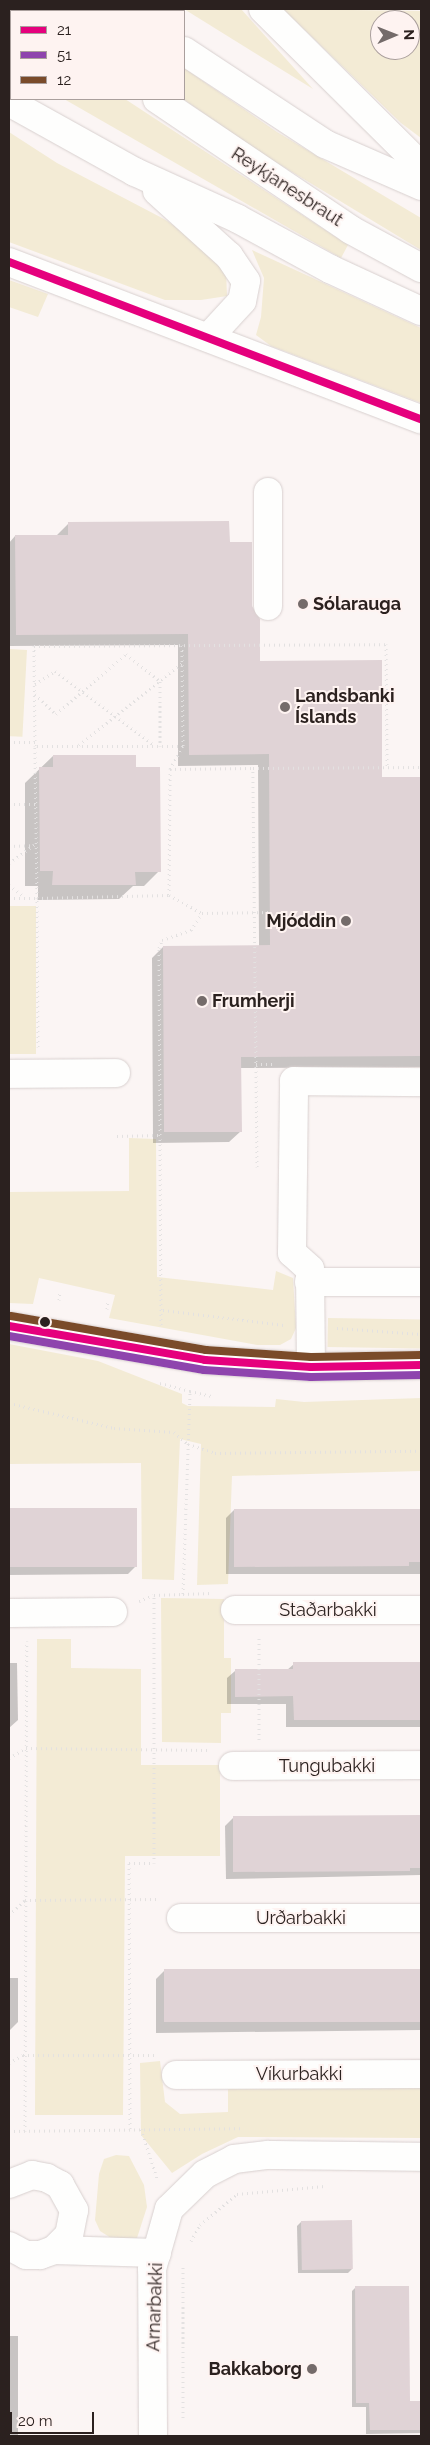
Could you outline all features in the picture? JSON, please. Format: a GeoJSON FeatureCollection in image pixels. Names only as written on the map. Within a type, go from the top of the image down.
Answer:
{"type":"FeatureCollection","features":[{"type":"Feature","properties":{"kind":"main road"},"geometry":{"type":"LineString","coordinates":[[263,9],[421,166]]}},
{"type":"Feature","properties":{"kind":"main road"},"geometry":{"type":"LineString","coordinates":[[185,52],[326,144],[421,186]]}},
{"type":"Feature","properties":{"kind":"main road","name":"Reykjanesbraut"},"geometry":{"type":"LineString","coordinates":[[158,100],[351,230],[421,268]]}},
{"type":"Feature","properties":{"kind":"main road"},"geometry":{"type":"LineString","coordinates":[[9,102],[135,172],[238,219],[330,269],[421,311]]}},
{"type":"Feature","properties":{"kind":"main road"},"geometry":{"type":"LineString","coordinates":[[135,172],[229,256],[246,281],[242,301],[208,338]]}},
{"type":"Feature","properties":{"kind":"main road"},"geometry":{"type":"LineString","coordinates":[[9,262],[421,420]]}},
{"type":"Feature","properties":{"kind":"main road"},"geometry":{"type":"LineString","coordinates":[[268,492],[268,606]]}},
{"type":"Feature","properties":{"kind":"main road"},"geometry":{"type":"LineString","coordinates":[[9,1074],[116,1073]]}},
{"type":"Feature","properties":{"kind":"main road"},"geometry":{"type":"LineString","coordinates":[[311,1367],[310,1269],[292,1253],[294,1081],[421,1082]]}},
{"type":"Feature","properties":{"kind":"main road"},"geometry":{"type":"LineString","coordinates":[[309,1282],[421,1282]]}},
{"type":"Feature","properties":{"kind":"main road"},"geometry":{"type":"LineString","coordinates":[[9,1326],[205,1360],[311,1367],[421,1365]]}},
{"type":"Feature","properties":{"kind":"main road","name":"Staðarbakki"},"geometry":{"type":"LineString","coordinates":[[247,1610],[421,1610]]}},
{"type":"Feature","properties":{"kind":"main road"},"geometry":{"type":"LineString","coordinates":[[18,1613],[113,1612]]}},
{"type":"Feature","properties":{"kind":"main road","name":"Tungubakki"},"geometry":{"type":"LineString","coordinates":[[246,1766],[421,1765]]}},
{"type":"Feature","properties":{"kind":"main road","name":"Urðarbakki"},"geometry":{"type":"LineString","coordinates":[[181,1918],[421,1918]]}},
{"type":"Feature","properties":{"kind":"main road","name":"Víkurbakki"},"geometry":{"type":"LineString","coordinates":[[176,2075],[421,2074]]}},
{"type":"Feature","properties":{"kind":"main road","name":"Arnarbakki"},"geometry":{"type":"LineString","coordinates":[[153,2436],[152,2269],[169,2209],[205,2174],[234,2159],[268,2155],[421,2157]]}},
{"type":"Feature","properties":{"kind":"main road"},"geometry":{"type":"LineString","coordinates":[[9,2184],[32,2175],[47,2178],[60,2185],[74,2210],[73,2224],[77,2238],[118,2253]]}},
{"type":"Feature","properties":{"kind":"main road"},"geometry":{"type":"LineString","coordinates":[[9,2246],[26,2255],[40,2255],[54,2250],[62,2244],[73,2224]]}},
{"type":"Feature","properties":{"kind":"main road"},"geometry":{"type":"LineString","coordinates":[[54,2250],[157,2253]]}},
{"type":"Feature","properties":{"kind":"path"},"geometry":{"type":"LineString","coordinates":[[39,1073],[34,646],[386,644],[387,767]]}},
{"type":"Feature","properties":{"kind":"path"},"geometry":{"type":"LineString","coordinates":[[34,694],[56,714],[126,654],[126,645]]}},
{"type":"Feature","properties":{"kind":"path"},"geometry":{"type":"LineString","coordinates":[[169,895],[170,769],[183,746],[182,645]]}},
{"type":"Feature","properties":{"kind":"path"},"geometry":{"type":"LineString","coordinates":[[126,654],[160,681]]}},
{"type":"Feature","properties":{"kind":"path"},"geometry":{"type":"LineString","coordinates":[[78,746],[182,663]]}},
{"type":"Feature","properties":{"kind":"path"},"geometry":{"type":"LineString","coordinates":[[34,685],[55,670],[155,746]]}},
{"type":"Feature","properties":{"kind":"path"},"geometry":{"type":"LineString","coordinates":[[160,681],[160,746]]}},
{"type":"Feature","properties":{"kind":"path"},"geometry":{"type":"LineString","coordinates":[[9,742],[35,742]]}},
{"type":"Feature","properties":{"kind":"path"},"geometry":{"type":"LineString","coordinates":[[35,746],[183,746]]}},
{"type":"Feature","properties":{"kind":"path"},"geometry":{"type":"LineString","coordinates":[[170,769],[421,767]]}},
{"type":"Feature","properties":{"kind":"path"},"geometry":{"type":"LineString","coordinates":[[253,768],[257,1167]]}},
{"type":"Feature","properties":{"kind":"path"},"geometry":{"type":"LineString","coordinates":[[9,804],[36,804]]}},
{"type":"Feature","properties":{"kind":"path"},"geometry":{"type":"LineString","coordinates":[[9,846],[35,845]]}},
{"type":"Feature","properties":{"kind":"path"},"geometry":{"type":"LineString","coordinates":[[9,863],[35,845]]}},
{"type":"Feature","properties":{"kind":"path"},"geometry":{"type":"LineString","coordinates":[[9,885],[26,898]]}},
{"type":"Feature","properties":{"kind":"path"},"geometry":{"type":"LineString","coordinates":[[9,898],[169,895],[202,913],[270,912]]}},
{"type":"Feature","properties":{"kind":"path"},"geometry":{"type":"LineString","coordinates":[[161,1331],[163,1310],[159,1136],[159,948],[162,940],[191,930],[202,913]]}},
{"type":"Feature","properties":{"kind":"path"},"geometry":{"type":"LineString","coordinates":[[117,1136],[159,1136]]}},
{"type":"Feature","properties":{"kind":"path"},"geometry":{"type":"LineString","coordinates":[[59,1300],[60,1291]]}},
{"type":"Feature","properties":{"kind":"path"},"geometry":{"type":"LineString","coordinates":[[106,1309],[108,1300]]}},
{"type":"Feature","properties":{"kind":"path"},"geometry":{"type":"LineString","coordinates":[[163,1310],[295,1326]]}},
{"type":"Feature","properties":{"kind":"path"},"geometry":{"type":"LineString","coordinates":[[336,1328],[421,1334]]}},
{"type":"Feature","properties":{"kind":"path"},"geometry":{"type":"LineString","coordinates":[[157,1378],[161,1383],[211,1396]]}},
{"type":"Feature","properties":{"kind":"path"},"geometry":{"type":"LineString","coordinates":[[9,2131],[130,2129],[129,1863],[154,1863],[154,1594],[183,1594],[190,1391]]}},
{"type":"Feature","properties":{"kind":"path"},"geometry":{"type":"LineString","coordinates":[[9,1402],[114,1428],[174,1432],[188,1444],[215,1453],[421,1451]]}},
{"type":"Feature","properties":{"kind":"path"},"geometry":{"type":"LineString","coordinates":[[9,1758],[26,1748],[208,1748],[246,1766],[247,1610]]}},
{"type":"Feature","properties":{"kind":"path"},"geometry":{"type":"LineString","coordinates":[[18,1613],[26,1748],[23,2055],[25,2131]]}},
{"type":"Feature","properties":{"kind":"path"},"geometry":{"type":"LineString","coordinates":[[9,1915],[25,1900],[129,1898],[161,1900],[181,1918]]}},
{"type":"Feature","properties":{"kind":"path"},"geometry":{"type":"LineString","coordinates":[[9,2063],[23,2055],[163,2055],[176,2075]]}},
{"type":"Feature","properties":{"kind":"path"},"geometry":{"type":"LineString","coordinates":[[141,2129],[157,2178]]}},
{"type":"Feature","properties":{"kind":"path"},"geometry":{"type":"LineString","coordinates":[[188,2247],[200,2225],[237,2194],[325,2186]]}},
{"type":"Feature","properties":{"kind":"path"},"geometry":{"type":"LineString","coordinates":[[183,2264],[183,2427]]}},
{"type":"Feature","properties":{"kind":"shaded area"},"geometry":{"type":"Polygon","coordinates":[[[184,9],[241,9],[313,89],[184,9]]]}},
{"type":"Feature","properties":{"kind":"shaded area"},"geometry":{"type":"Polygon","coordinates":[[[283,9],[370,10],[370,60],[420,60],[421,11],[421,138],[401,123],[283,9]]]}},
{"type":"Feature","properties":{"kind":"shaded area"},"geometry":{"type":"Polygon","coordinates":[[[185,69],[277,132],[421,218],[421,250],[264,155],[184,100],[185,69]]]}},
{"type":"Feature","properties":{"kind":"shaded area"},"geometry":{"type":"Polygon","coordinates":[[[66,100],[127,100],[348,245],[341,258],[66,100]]]}},
{"type":"Feature","properties":{"kind":"shaded area"},"geometry":{"type":"Polygon","coordinates":[[[9,132],[57,163],[164,219],[210,249],[226,271],[227,296],[201,300],[165,300],[9,242],[9,132]]]}},
{"type":"Feature","properties":{"kind":"shaded area"},"geometry":{"type":"Polygon","coordinates":[[[252,250],[421,328],[421,403],[271,346],[256,335],[261,317],[264,278],[252,250]]]}},
{"type":"Feature","properties":{"kind":"shaded area"},"geometry":{"type":"Polygon","coordinates":[[[9,280],[48,294],[38,317],[9,307],[9,280]]]}},
{"type":"Feature","properties":{"kind":"shaded area"},"geometry":{"type":"Polygon","coordinates":[[[9,649],[27,650],[22,737],[9,736],[9,649]]]}},
{"type":"Feature","properties":{"kind":"shaded area"},"geometry":{"type":"Polygon","coordinates":[[[9,906],[36,906],[36,1054],[9,1054],[9,906]]]}},
{"type":"Feature","properties":{"kind":"shaded area"},"geometry":{"type":"Polygon","coordinates":[[[129,1138],[156,1139],[157,1277],[273,1290],[276,1271],[293,1278],[296,1328],[291,1339],[280,1345],[257,1345],[109,1318],[115,1295],[39,1278],[33,1304],[9,1303],[9,1192],[129,1191],[129,1138]]]}},
{"type":"Feature","properties":{"kind":"shaded area"},"geometry":{"type":"Polygon","coordinates":[[[328,1318],[421,1320],[420,1349],[327,1347],[328,1318]]]}},
{"type":"Feature","properties":{"kind":"shaded area"},"geometry":{"type":"Polygon","coordinates":[[[9,1344],[98,1361],[182,1394],[182,1403],[188,1406],[275,1407],[276,1399],[304,1402],[421,1398],[421,1471],[232,1476],[228,1584],[197,1585],[201,1444],[180,1439],[174,1580],[142,1579],[141,1463],[9,1464],[9,1344]]]}},
{"type":"Feature","properties":{"kind":"shaded area"},"geometry":{"type":"Polygon","coordinates":[[[161,1598],[224,1599],[224,1658],[231,1658],[231,1713],[221,1713],[221,1743],[162,1742],[161,1598]]]}},
{"type":"Feature","properties":{"kind":"shaded area"},"geometry":{"type":"Polygon","coordinates":[[[37,1639],[71,1639],[71,1668],[141,1669],[141,1765],[220,1765],[220,1856],[125,1856],[123,2115],[35,2115],[37,1639]]]}},
{"type":"Feature","properties":{"kind":"shaded area"},"geometry":{"type":"Polygon","coordinates":[[[160,2061],[165,2102],[180,2114],[228,2112],[228,2087],[421,2087],[421,2138],[238,2137],[202,2154],[172,2173],[141,2135],[140,2063],[160,2061]]]}},
{"type":"Feature","properties":{"kind":"shaded area"},"geometry":{"type":"Polygon","coordinates":[[[116,2155],[129,2156],[144,2185],[147,2207],[137,2238],[111,2238],[100,2231],[95,2220],[99,2174],[104,2159],[116,2155]]]}},
{"type":"Feature","properties":{"kind":"building"},"geometry":{"type":"Polygon","coordinates":[[[229,521],[230,542],[252,542],[252,606],[260,619],[260,661],[382,660],[382,777],[421,777],[421,1056],[241,1057],[242,1132],[164,1132],[163,946],[270,945],[269,754],[189,755],[188,634],[16,635],[15,535],[68,535],[68,522],[229,521]]]}},
{"type":"Feature","properties":{"kind":"building"},"geometry":{"type":"Polygon","coordinates":[[[53,755],[136,755],[136,767],[160,767],[161,872],[135,872],[136,885],[52,885],[53,871],[40,871],[39,767],[53,767],[53,755]]]}},
{"type":"Feature","properties":{"kind":"building"},"geometry":{"type":"Polygon","coordinates":[[[9,1508],[137,1508],[137,1567],[9,1567],[9,1508]]]}},
{"type":"Feature","properties":{"kind":"building"},"geometry":{"type":"Polygon","coordinates":[[[234,1509],[421,1509],[421,1562],[409,1562],[409,1566],[234,1567],[234,1509]]]}},
{"type":"Feature","properties":{"kind":"building"},"geometry":{"type":"Polygon","coordinates":[[[293,1662],[421,1662],[421,1720],[294,1720],[293,1696],[235,1697],[235,1669],[293,1669],[293,1662]]]}},
{"type":"Feature","properties":{"kind":"building"},"geometry":{"type":"Polygon","coordinates":[[[421,1815],[421,1868],[410,1868],[410,1871],[233,1872],[233,1816],[421,1815]]]}},
{"type":"Feature","properties":{"kind":"building"},"geometry":{"type":"Polygon","coordinates":[[[164,1969],[421,1969],[421,2022],[164,2022],[164,1969]]]}},
{"type":"Feature","properties":{"kind":"building"},"geometry":{"type":"Polygon","coordinates":[[[352,2220],[353,2269],[302,2270],[301,2221],[352,2220]]]}},
{"type":"Feature","properties":{"kind":"building"},"geometry":{"type":"Polygon","coordinates":[[[355,2286],[409,2286],[410,2401],[421,2401],[421,2430],[370,2430],[369,2403],[356,2403],[355,2286]]]}},
{"type":"Feature","properties":{"kind":"transit line","name":"21"},"geometry":{"type":"LineString","coordinates":[[9,262],[421,419]]}},
{"type":"Feature","properties":{"kind":"transit line","name":"12"},"geometry":{"type":"LineString","coordinates":[[11,1316],[206,1350],[311,1357],[421,1355]]}},
{"type":"Feature","properties":{"kind":"transit line","name":"21"},"geometry":{"type":"LineString","coordinates":[[9,1326],[205,1360],[311,1367],[421,1365]]}},
{"type":"Feature","properties":{"kind":"transit line","name":"51"},"geometry":{"type":"LineString","coordinates":[[9,1336],[204,1370],[311,1377],[421,1375]]}},
{"type":"Feature","properties":{"kind":"place","name":"Sólarauga"},"geometry":{"type":"Point","coordinates":[303,604]}},
{"type":"Feature","properties":{"kind":"place","name":"Landsbanki Íslands"},"geometry":{"type":"Point","coordinates":[285,707]}},
{"type":"Feature","properties":{"kind":"place","name":"Mjóddin"},"geometry":{"type":"Point","coordinates":[346,921]}},
{"type":"Feature","properties":{"kind":"place","name":"Frumherji"},"geometry":{"type":"Point","coordinates":[202,1001]}},
{"type":"Feature","properties":{"kind":"place","name":"Bakkaborg"},"geometry":{"type":"Point","coordinates":[312,2369]}}]}
